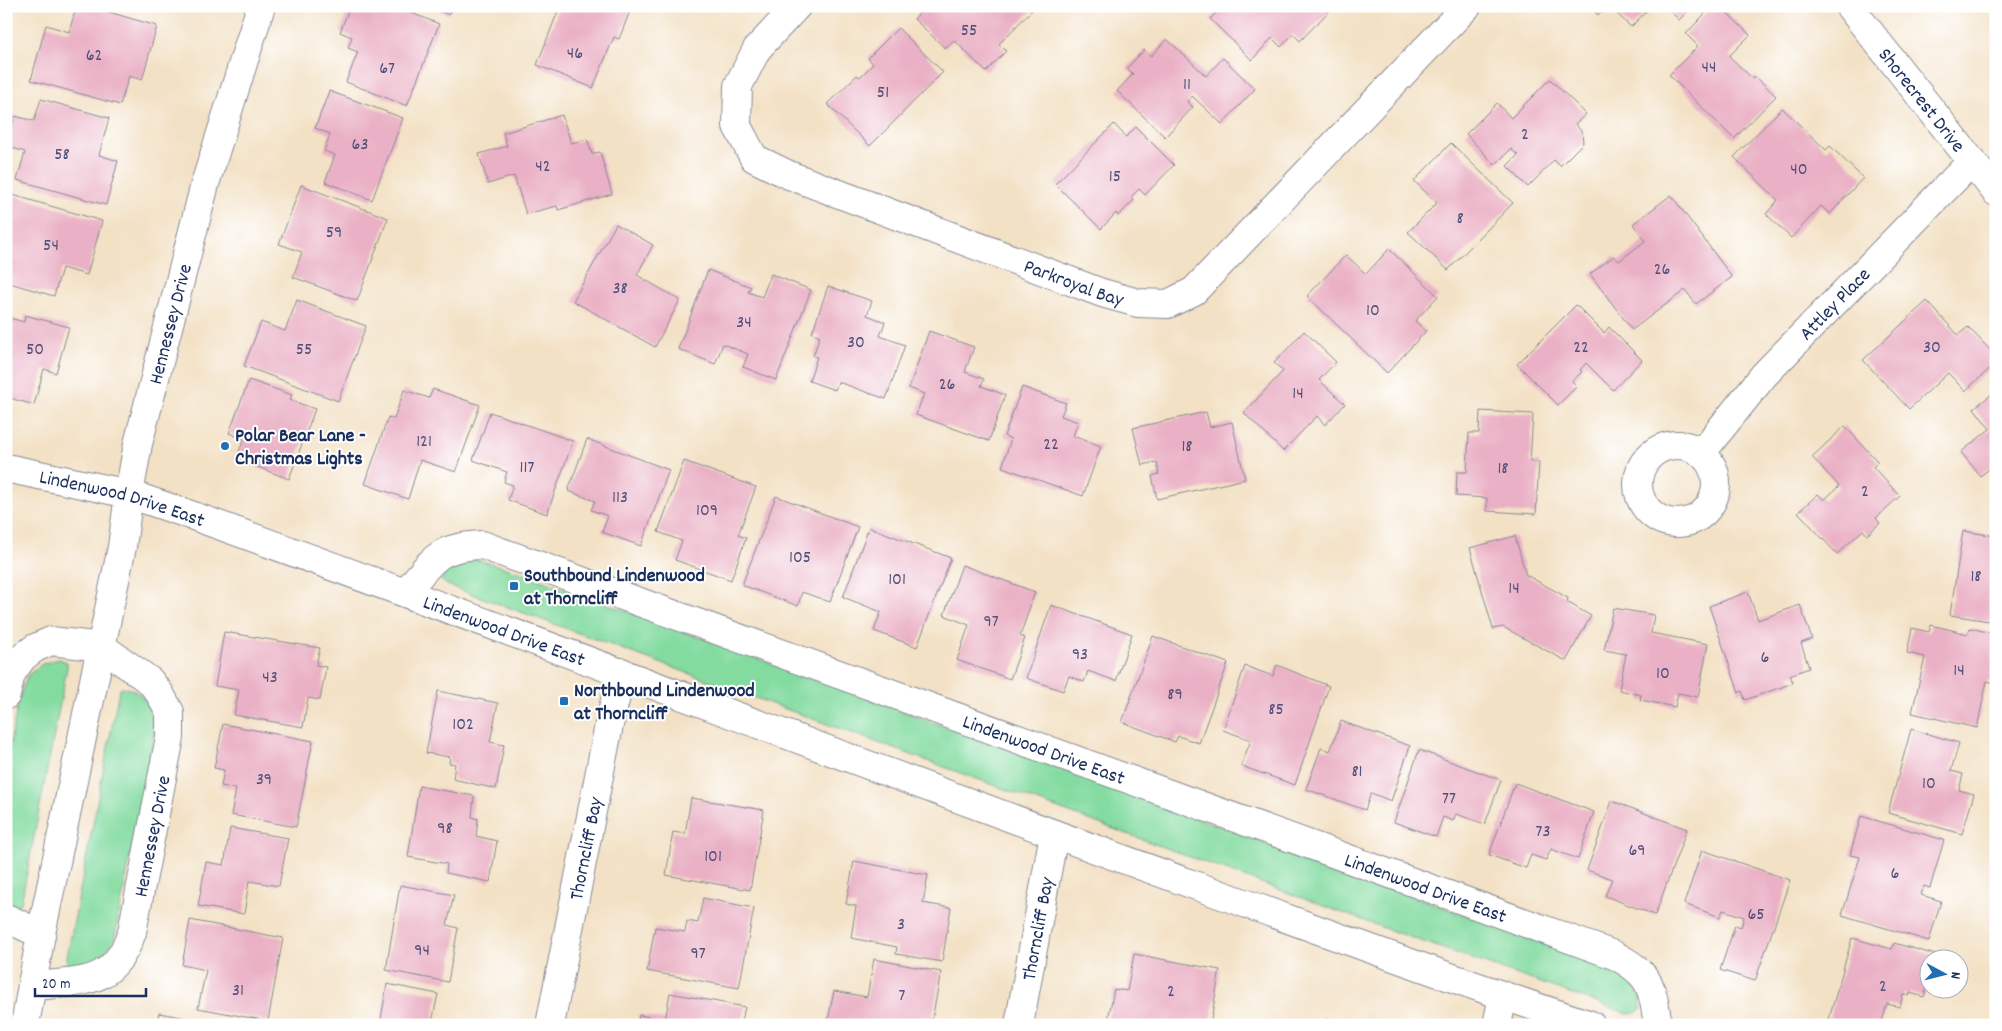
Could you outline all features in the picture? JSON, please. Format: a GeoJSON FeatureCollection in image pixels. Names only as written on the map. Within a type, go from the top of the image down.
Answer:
{"type":"FeatureCollection","features":[{"type":"Feature","properties":{"kind":"street","name":"Hennessey Drive"},"geometry":{"type":"LineString","coordinates":[[25,1025],[41,934],[122,547],[138,444],[205,184],[261,6]]}},
{"type":"Feature","properties":{"kind":"street","name":"Parkroyal Bay"},"geometry":{"type":"LineString","coordinates":[[797,6],[756,49],[738,86],[737,126],[754,158],[789,175],[1102,293],[1138,304],[1168,304],[1194,291],[1467,6]]}},
{"type":"Feature","properties":{"kind":"street","name":"Shorecrest Drive"},"geometry":{"type":"LineString","coordinates":[[1850,6],[1996,192]]}},
{"type":"Feature","properties":{"kind":"street","name":"Attley Place"},"geometry":{"type":"LineString","coordinates":[[1702,452],[1764,375],[1972,161]]}},
{"type":"Feature","properties":{"kind":"street","name":"Lindenwood Drive East"},"geometry":{"type":"LineString","coordinates":[[6,468],[129,494],[406,592],[1054,834],[1503,996],[1591,1025]]}},
{"type":"Feature","properties":{"kind":"street","name":"Lindenwood Drive East"},"geometry":{"type":"LineString","coordinates":[[406,592],[437,556],[459,546],[482,545],[1614,954],[1635,966],[1648,982],[1653,994],[1658,1025]]}},
{"type":"Feature","properties":{"kind":"street","name":"Hennessey Drive"},"geometry":{"type":"LineString","coordinates":[[6,695],[10,674],[22,657],[35,648],[51,641],[102,647],[150,681],[170,712],[170,737],[132,932],[126,952],[113,968],[88,980],[33,986]]}},
{"type":"Feature","properties":{"kind":"street","name":"Thorncliff Bay"},"geometry":{"type":"LineString","coordinates":[[550,1025],[622,672]]}},
{"type":"Feature","properties":{"kind":"street","name":"Thorncliff Bay"},"geometry":{"type":"LineString","coordinates":[[1019,1025],[1054,834]]}},
{"type":"Feature","properties":{"kind":"street"},"geometry":{"type":"LineString","coordinates":[[6,918],[41,934]]}},
{"type":"Feature","properties":{"kind":"street"},"geometry":{"type":"LineString","coordinates":[[1497,1025],[1503,996]]}},
{"type":"Feature","properties":{"kind":"green space"},"geometry":{"type":"Polygon","coordinates":[[[471,558],[510,569],[1600,964],[1629,980],[1639,993],[1641,1009],[1635,1013],[1626,1013],[1384,928],[447,585],[441,580],[448,567],[471,558]]]}},
{"type":"Feature","properties":{"kind":"green space"},"geometry":{"type":"Polygon","coordinates":[[[59,659],[67,662],[67,668],[21,903],[15,907],[6,903],[6,763],[18,703],[27,676],[42,664],[59,659]]]}},
{"type":"Feature","properties":{"kind":"green space"},"geometry":{"type":"Polygon","coordinates":[[[123,687],[138,693],[147,704],[154,726],[154,734],[114,940],[94,962],[87,966],[74,968],[67,964],[67,957],[119,690],[123,687]]]}},
{"type":"Feature","properties":{"kind":"building"},"geometry":{"type":"Polygon","coordinates":[[[88,6],[157,26],[142,80],[129,76],[120,105],[31,80],[46,25],[69,32],[76,8],[87,11],[88,6]]]}},
{"type":"Feature","properties":{"kind":"building"},"geometry":{"type":"Polygon","coordinates":[[[350,6],[394,6],[439,24],[407,106],[346,82],[358,52],[348,48],[352,37],[340,32],[350,6]]]}},
{"type":"Feature","properties":{"kind":"building"},"geometry":{"type":"Polygon","coordinates":[[[428,6],[452,6],[449,15],[428,6]]]}},
{"type":"Feature","properties":{"kind":"building"},"geometry":{"type":"Polygon","coordinates":[[[560,6],[632,6],[619,39],[614,37],[593,88],[537,65],[560,6]]]}},
{"type":"Feature","properties":{"kind":"building"},"geometry":{"type":"Polygon","coordinates":[[[926,6],[1030,6],[1033,9],[999,44],[1006,51],[986,72],[954,40],[945,48],[914,19],[926,6]]]}},
{"type":"Feature","properties":{"kind":"building"},"geometry":{"type":"Polygon","coordinates":[[[1223,6],[1334,6],[1300,41],[1293,34],[1281,47],[1272,38],[1252,60],[1210,19],[1223,6]]]}},
{"type":"Feature","properties":{"kind":"building"},"geometry":{"type":"Polygon","coordinates":[[[1589,6],[1606,6],[1598,15],[1589,6]]]}},
{"type":"Feature","properties":{"kind":"building"},"geometry":{"type":"Polygon","coordinates":[[[1609,6],[1651,6],[1631,27],[1609,6]]]}},
{"type":"Feature","properties":{"kind":"building"},"geometry":{"type":"Polygon","coordinates":[[[1665,6],[1693,6],[1679,20],[1665,6]]]}},
{"type":"Feature","properties":{"kind":"building"},"geometry":{"type":"Polygon","coordinates":[[[1712,6],[1720,6],[1750,35],[1729,56],[1753,79],[1755,76],[1776,96],[1734,139],[1669,75],[1698,46],[1686,34],[1712,6]]]}},
{"type":"Feature","properties":{"kind":"building"},"geometry":{"type":"Polygon","coordinates":[[[898,28],[943,72],[870,146],[827,104],[857,75],[860,77],[873,64],[868,58],[898,28]]]}},
{"type":"Feature","properties":{"kind":"building"},"geometry":{"type":"Polygon","coordinates":[[[1167,39],[1206,76],[1223,58],[1255,89],[1222,124],[1192,96],[1187,102],[1193,107],[1165,137],[1117,91],[1133,74],[1127,68],[1144,50],[1151,56],[1167,39]]]}},
{"type":"Feature","properties":{"kind":"building"},"geometry":{"type":"Polygon","coordinates":[[[1550,79],[1586,114],[1575,124],[1582,132],[1583,143],[1560,166],[1554,160],[1528,187],[1507,166],[1518,155],[1511,149],[1495,165],[1466,134],[1497,103],[1511,118],[1550,79]]]}},
{"type":"Feature","properties":{"kind":"building"},"geometry":{"type":"Polygon","coordinates":[[[329,91],[403,118],[372,200],[325,182],[335,155],[324,151],[330,134],[315,128],[329,91]]]}},
{"type":"Feature","properties":{"kind":"building"},"geometry":{"type":"Polygon","coordinates":[[[41,99],[109,118],[99,155],[118,161],[106,205],[17,180],[25,152],[6,146],[15,116],[34,121],[41,99]]]}},
{"type":"Feature","properties":{"kind":"building"},"geometry":{"type":"Polygon","coordinates":[[[1782,108],[1826,150],[1830,146],[1863,178],[1830,214],[1821,206],[1791,238],[1766,214],[1778,200],[1734,157],[1782,108]]]}},
{"type":"Feature","properties":{"kind":"building"},"geometry":{"type":"Polygon","coordinates":[[[562,115],[571,143],[587,139],[592,154],[600,152],[612,194],[558,210],[557,206],[526,214],[514,176],[488,184],[479,154],[507,146],[503,133],[562,115]]]}},
{"type":"Feature","properties":{"kind":"building"},"geometry":{"type":"Polygon","coordinates":[[[1114,124],[1126,137],[1136,127],[1174,165],[1145,195],[1139,189],[1131,197],[1134,200],[1118,216],[1116,213],[1101,229],[1055,184],[1114,124]]]}},
{"type":"Feature","properties":{"kind":"building"},"geometry":{"type":"Polygon","coordinates":[[[1451,143],[1513,203],[1448,270],[1408,232],[1437,203],[1414,181],[1451,143]]]}},
{"type":"Feature","properties":{"kind":"building"},"geometry":{"type":"Polygon","coordinates":[[[301,185],[388,218],[357,301],[293,277],[302,252],[279,244],[301,185]]]}},
{"type":"Feature","properties":{"kind":"building"},"geometry":{"type":"Polygon","coordinates":[[[6,193],[102,221],[87,275],[62,268],[54,296],[6,282],[6,193]]]}},
{"type":"Feature","properties":{"kind":"building"},"geometry":{"type":"Polygon","coordinates":[[[1671,195],[1732,277],[1696,304],[1685,290],[1632,330],[1590,274],[1614,256],[1619,261],[1645,241],[1633,224],[1671,195]]]}},
{"type":"Feature","properties":{"kind":"building"},"geometry":{"type":"Polygon","coordinates":[[[616,224],[653,245],[637,275],[680,300],[655,347],[573,301],[616,224]]]}},
{"type":"Feature","properties":{"kind":"building"},"geometry":{"type":"Polygon","coordinates":[[[1389,249],[1438,296],[1415,321],[1426,331],[1387,373],[1307,296],[1346,255],[1366,274],[1389,249]]]}},
{"type":"Feature","properties":{"kind":"building"},"geometry":{"type":"Polygon","coordinates":[[[708,270],[751,287],[748,292],[762,297],[771,274],[811,290],[776,380],[743,367],[748,354],[723,344],[715,364],[678,349],[708,270]]]}},
{"type":"Feature","properties":{"kind":"building"},"geometry":{"type":"Polygon","coordinates":[[[828,286],[872,301],[867,315],[885,322],[880,336],[905,345],[886,399],[838,382],[835,390],[809,381],[817,357],[813,356],[820,336],[812,333],[828,286]]]}},
{"type":"Feature","properties":{"kind":"building"},"geometry":{"type":"Polygon","coordinates":[[[297,300],[366,326],[338,401],[244,366],[261,322],[285,331],[297,300]]]}},
{"type":"Feature","properties":{"kind":"building"},"geometry":{"type":"Polygon","coordinates":[[[1927,301],[1958,335],[1968,327],[1996,356],[1996,363],[1965,391],[1948,373],[1909,409],[1863,360],[1927,301]]]}},
{"type":"Feature","properties":{"kind":"building"},"geometry":{"type":"Polygon","coordinates":[[[1576,305],[1604,333],[1609,327],[1642,360],[1613,390],[1586,363],[1580,370],[1582,372],[1572,381],[1577,386],[1558,405],[1517,364],[1576,305]]]}},
{"type":"Feature","properties":{"kind":"building"},"geometry":{"type":"Polygon","coordinates":[[[25,315],[69,327],[56,373],[44,369],[34,405],[6,397],[6,317],[24,322],[25,315]]]}},
{"type":"Feature","properties":{"kind":"building"},"geometry":{"type":"Polygon","coordinates":[[[929,331],[974,347],[965,372],[984,379],[981,386],[1005,395],[989,441],[916,415],[924,394],[909,388],[929,331]]]}},
{"type":"Feature","properties":{"kind":"building"},"geometry":{"type":"Polygon","coordinates":[[[1304,331],[1336,362],[1319,380],[1345,404],[1325,425],[1317,416],[1283,451],[1244,413],[1283,371],[1274,363],[1304,331]]]}},
{"type":"Feature","properties":{"kind":"building"},"geometry":{"type":"Polygon","coordinates":[[[249,380],[292,395],[290,400],[315,409],[289,479],[236,459],[244,439],[229,433],[249,380]]]}},
{"type":"Feature","properties":{"kind":"building"},"geometry":{"type":"Polygon","coordinates":[[[1022,387],[1066,403],[1061,416],[1078,422],[1073,436],[1101,446],[1083,496],[1002,467],[1011,439],[1004,436],[1022,387]]]}},
{"type":"Feature","properties":{"kind":"building"},"geometry":{"type":"Polygon","coordinates":[[[433,389],[480,405],[456,472],[420,460],[408,499],[365,484],[388,417],[394,419],[404,390],[429,398],[433,389]]]}},
{"type":"Feature","properties":{"kind":"building"},"geometry":{"type":"Polygon","coordinates":[[[1996,391],[1996,474],[1991,468],[1980,476],[1961,452],[1990,429],[1974,408],[1996,391]]]}},
{"type":"Feature","properties":{"kind":"building"},"geometry":{"type":"Polygon","coordinates":[[[1480,411],[1533,414],[1530,462],[1539,462],[1536,514],[1487,511],[1487,498],[1456,496],[1457,472],[1467,472],[1469,433],[1479,433],[1480,411]]]}},
{"type":"Feature","properties":{"kind":"building"},"geometry":{"type":"Polygon","coordinates":[[[490,412],[573,441],[547,514],[508,500],[513,485],[504,482],[507,472],[473,460],[490,412]]]}},
{"type":"Feature","properties":{"kind":"building"},"geometry":{"type":"Polygon","coordinates":[[[1206,412],[1210,427],[1232,422],[1245,479],[1157,499],[1152,476],[1159,474],[1157,462],[1142,465],[1133,428],[1206,412]]]}},
{"type":"Feature","properties":{"kind":"building"},"geometry":{"type":"Polygon","coordinates":[[[1845,426],[1878,462],[1873,467],[1900,496],[1876,518],[1880,523],[1867,535],[1863,530],[1837,554],[1798,512],[1818,494],[1824,500],[1839,486],[1812,457],[1845,426]]]}},
{"type":"Feature","properties":{"kind":"building"},"geometry":{"type":"Polygon","coordinates":[[[587,439],[669,470],[641,546],[602,532],[608,516],[591,510],[595,501],[568,491],[587,439]]]}},
{"type":"Feature","properties":{"kind":"building"},"geometry":{"type":"Polygon","coordinates":[[[684,461],[756,487],[738,535],[746,538],[731,580],[675,560],[682,541],[658,532],[684,461]]]}},
{"type":"Feature","properties":{"kind":"building"},"geometry":{"type":"Polygon","coordinates":[[[776,496],[858,527],[830,602],[802,592],[798,606],[742,585],[776,496]]]}},
{"type":"Feature","properties":{"kind":"building"},"geometry":{"type":"Polygon","coordinates":[[[869,527],[951,558],[917,647],[874,631],[881,612],[843,597],[869,527]]]}},
{"type":"Feature","properties":{"kind":"building"},"geometry":{"type":"Polygon","coordinates":[[[1963,531],[1996,536],[1996,622],[1950,615],[1963,531]]]}},
{"type":"Feature","properties":{"kind":"building"},"geometry":{"type":"Polygon","coordinates":[[[1515,536],[1526,575],[1568,598],[1567,602],[1591,616],[1566,661],[1503,627],[1493,629],[1470,548],[1515,536]]]}},
{"type":"Feature","properties":{"kind":"building"},"geometry":{"type":"Polygon","coordinates":[[[962,565],[1035,592],[1020,636],[1025,638],[1010,679],[957,660],[969,625],[944,615],[962,565]]]}},
{"type":"Feature","properties":{"kind":"building"},"geometry":{"type":"Polygon","coordinates":[[[1748,592],[1758,620],[1800,605],[1812,639],[1801,643],[1809,668],[1790,675],[1793,683],[1745,700],[1742,691],[1739,693],[1709,606],[1748,592]]]}},
{"type":"Feature","properties":{"kind":"building"},"geometry":{"type":"Polygon","coordinates":[[[1051,605],[1132,634],[1116,681],[1088,671],[1084,682],[1069,676],[1063,691],[1026,678],[1051,605]]]}},
{"type":"Feature","properties":{"kind":"building"},"geometry":{"type":"Polygon","coordinates":[[[1613,608],[1654,615],[1651,633],[1708,644],[1698,697],[1678,693],[1675,707],[1640,700],[1641,695],[1619,690],[1626,654],[1604,650],[1613,608]]]}},
{"type":"Feature","properties":{"kind":"building"},"geometry":{"type":"Polygon","coordinates":[[[1931,625],[1968,634],[1970,628],[1996,634],[1996,683],[1987,681],[1977,728],[1912,713],[1925,657],[1907,653],[1912,628],[1929,632],[1931,625]]]}},
{"type":"Feature","properties":{"kind":"building"},"geometry":{"type":"Polygon","coordinates":[[[224,632],[320,648],[316,665],[326,667],[320,700],[308,698],[303,727],[234,715],[239,690],[215,686],[224,632]]]}},
{"type":"Feature","properties":{"kind":"building"},"geometry":{"type":"Polygon","coordinates":[[[1153,636],[1228,663],[1199,743],[1178,736],[1175,742],[1122,722],[1153,636]]]}},
{"type":"Feature","properties":{"kind":"building"},"geometry":{"type":"Polygon","coordinates":[[[1277,665],[1329,686],[1295,785],[1241,766],[1251,740],[1223,730],[1245,666],[1273,676],[1277,665]]]}},
{"type":"Feature","properties":{"kind":"building"},"geometry":{"type":"Polygon","coordinates":[[[438,691],[498,703],[490,742],[504,745],[496,789],[453,779],[455,764],[449,763],[450,757],[426,753],[438,691]]]}},
{"type":"Feature","properties":{"kind":"building"},"geometry":{"type":"Polygon","coordinates":[[[1341,721],[1410,746],[1391,801],[1371,793],[1365,810],[1306,789],[1321,748],[1330,751],[1341,721]]]}},
{"type":"Feature","properties":{"kind":"building"},"geometry":{"type":"Polygon","coordinates":[[[223,724],[313,741],[296,827],[231,815],[236,789],[221,786],[224,770],[214,768],[223,724]]]}},
{"type":"Feature","properties":{"kind":"building"},"geometry":{"type":"Polygon","coordinates":[[[1911,729],[1959,743],[1951,771],[1963,774],[1959,790],[1974,794],[1962,834],[1888,813],[1911,729]]]}},
{"type":"Feature","properties":{"kind":"building"},"geometry":{"type":"Polygon","coordinates":[[[1419,750],[1501,780],[1485,824],[1456,814],[1453,821],[1443,817],[1436,837],[1394,822],[1419,750]]]}},
{"type":"Feature","properties":{"kind":"building"},"geometry":{"type":"Polygon","coordinates":[[[1515,783],[1594,812],[1578,859],[1551,849],[1546,860],[1531,855],[1526,868],[1489,855],[1515,783]]]}},
{"type":"Feature","properties":{"kind":"building"},"geometry":{"type":"Polygon","coordinates":[[[419,786],[474,796],[472,817],[478,819],[476,836],[497,841],[490,882],[446,873],[447,864],[408,857],[419,786]]]}},
{"type":"Feature","properties":{"kind":"building"},"geometry":{"type":"Polygon","coordinates":[[[691,798],[764,810],[750,890],[666,875],[673,832],[685,834],[691,798]]]}},
{"type":"Feature","properties":{"kind":"building"},"geometry":{"type":"Polygon","coordinates":[[[1612,801],[1687,829],[1655,915],[1605,896],[1612,879],[1587,870],[1612,801]]]}},
{"type":"Feature","properties":{"kind":"building"},"geometry":{"type":"Polygon","coordinates":[[[1861,816],[1944,840],[1930,888],[1924,886],[1921,895],[1941,901],[1929,941],[1842,915],[1860,857],[1850,855],[1861,816]]]}},
{"type":"Feature","properties":{"kind":"building"},"geometry":{"type":"Polygon","coordinates":[[[230,828],[288,838],[279,886],[249,881],[244,914],[198,906],[206,862],[224,865],[230,828]]]}},
{"type":"Feature","properties":{"kind":"building"},"geometry":{"type":"Polygon","coordinates":[[[1702,850],[1790,880],[1755,981],[1720,970],[1735,925],[1741,927],[1744,917],[1723,910],[1720,917],[1684,904],[1702,850]]]}},
{"type":"Feature","properties":{"kind":"building"},"geometry":{"type":"Polygon","coordinates":[[[854,861],[928,875],[923,903],[951,908],[942,962],[896,954],[897,947],[851,938],[856,906],[846,904],[854,861]]]}},
{"type":"Feature","properties":{"kind":"building"},"geometry":{"type":"Polygon","coordinates":[[[400,885],[454,895],[447,925],[458,928],[448,982],[386,970],[400,885]]]}},
{"type":"Feature","properties":{"kind":"building"},"geometry":{"type":"Polygon","coordinates":[[[703,898],[754,908],[739,988],[647,971],[655,927],[685,932],[687,921],[698,923],[703,898]]]}},
{"type":"Feature","properties":{"kind":"building"},"geometry":{"type":"Polygon","coordinates":[[[190,920],[283,938],[268,1021],[198,1008],[206,970],[182,965],[190,920]]]}},
{"type":"Feature","properties":{"kind":"building"},"geometry":{"type":"Polygon","coordinates":[[[1852,938],[1892,949],[1894,943],[1920,950],[1920,996],[1910,993],[1909,996],[1903,994],[1900,1007],[1887,1004],[1881,1025],[1847,1025],[1829,1019],[1852,938]]]}},
{"type":"Feature","properties":{"kind":"building"},"geometry":{"type":"Polygon","coordinates":[[[1134,954],[1220,970],[1210,1025],[1107,1025],[1114,989],[1127,991],[1134,954]]]}},
{"type":"Feature","properties":{"kind":"building"},"geometry":{"type":"Polygon","coordinates":[[[874,959],[941,972],[931,1025],[827,1025],[834,991],[867,997],[874,959]]]}},
{"type":"Feature","properties":{"kind":"building"},"geometry":{"type":"Polygon","coordinates":[[[387,984],[438,994],[432,1022],[440,1025],[380,1025],[387,984]]]}},
{"type":"Feature","properties":{"kind":"building"},"geometry":{"type":"Polygon","coordinates":[[[670,993],[745,1007],[741,1025],[637,1025],[639,1015],[665,1020],[670,993]]]}},
{"type":"Feature","properties":{"kind":"building"},"geometry":{"type":"Polygon","coordinates":[[[159,1013],[203,1021],[203,1025],[156,1025],[159,1013]]]}},
{"type":"Feature","properties":{"kind":"building"},"geometry":{"type":"Polygon","coordinates":[[[1325,1019],[1349,1024],[1349,1025],[1324,1025],[1325,1019]]]}},
{"type":"Feature","properties":{"kind":"place","name":"Polar Bear Lane - Christmas Lights"},"geometry":{"type":"Point","coordinates":[225,446]}},
{"type":"Feature","properties":{"kind":"place","name":"Southbound Lindenwood at Thorncliff"},"geometry":{"type":"Point","coordinates":[514,586]}},
{"type":"Feature","properties":{"kind":"place","name":"Northbound Lindenwood at Thorncliff"},"geometry":{"type":"Point","coordinates":[564,701]}}]}
